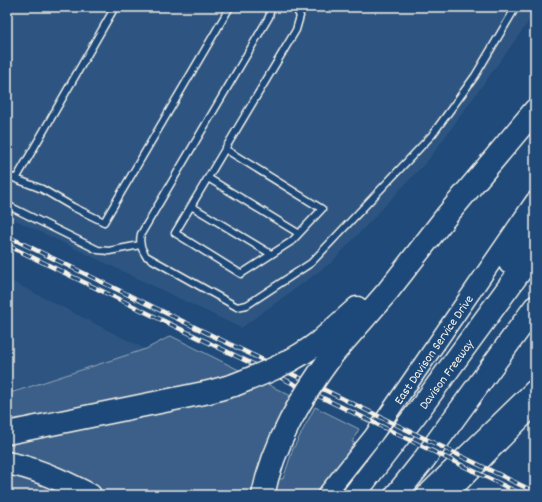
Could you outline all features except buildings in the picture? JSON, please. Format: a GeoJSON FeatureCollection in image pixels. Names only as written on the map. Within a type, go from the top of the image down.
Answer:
{"type":"FeatureCollection","features":[{"type":"Feature","properties":{"kind":"highway"},"geometry":{"type":"LineString","coordinates":[[264,495],[269,472],[278,446],[317,376],[326,348],[351,314],[401,260],[448,214],[535,110]]}},
{"type":"Feature","properties":{"kind":"highway"},"geometry":{"type":"LineString","coordinates":[[419,410],[447,353],[535,226]]}},
{"type":"Feature","properties":{"kind":"highway","name":"Davison Freeway"},"geometry":{"type":"LineString","coordinates":[[354,495],[419,410],[535,251]]}},
{"type":"Feature","properties":{"kind":"highway"},"geometry":{"type":"LineString","coordinates":[[396,495],[423,461],[535,307]]}},
{"type":"Feature","properties":{"kind":"highway"},"geometry":{"type":"LineString","coordinates":[[7,432],[209,392],[234,385],[263,374],[306,352],[326,348]]}},
{"type":"Feature","properties":{"kind":"highway"},"geometry":{"type":"LineString","coordinates":[[428,495],[535,391]]}},
{"type":"Feature","properties":{"kind":"highway"},"geometry":{"type":"LineString","coordinates":[[7,463],[40,473],[71,485],[90,495]]}},
{"type":"Feature","properties":{"kind":"main road","name":"East Davison Service Drive"},"geometry":{"type":"LineString","coordinates":[[326,495],[373,436],[535,200]]}},
{"type":"Feature","properties":{"kind":"main road"},"geometry":{"type":"LineString","coordinates":[[448,495],[535,406]]}},
{"type":"Feature","properties":{"kind":"lane"},"geometry":{"type":"LineString","coordinates":[[16,180],[115,7]]}},
{"type":"Feature","properties":{"kind":"lane"},"geometry":{"type":"LineString","coordinates":[[7,175],[16,180],[42,189],[73,208],[104,222],[230,7]]}},
{"type":"Feature","properties":{"kind":"lane"},"geometry":{"type":"LineString","coordinates":[[271,7],[270,17],[141,234],[139,241],[141,250],[146,256],[237,307],[247,305],[312,263],[432,135],[475,76],[516,7]]}},
{"type":"Feature","properties":{"kind":"lane"},"geometry":{"type":"LineString","coordinates":[[225,149],[322,209],[292,240],[241,274],[175,233],[208,178],[225,149],[296,30],[300,16],[295,7]]}},
{"type":"Feature","properties":{"kind":"lane"},"geometry":{"type":"LineString","coordinates":[[208,178],[298,234]]}},
{"type":"Feature","properties":{"kind":"lane"},"geometry":{"type":"LineString","coordinates":[[7,205],[98,250],[109,251],[140,245]]}},
{"type":"Feature","properties":{"kind":"lane"},"geometry":{"type":"LineString","coordinates":[[191,206],[271,254]]}},
{"type":"Feature","properties":{"kind":"shaded area"},"geometry":{"type":"Polygon","coordinates":[[[7,7],[535,7],[535,13],[429,159],[332,262],[241,328],[7,216],[7,7]]]}},
{"type":"Feature","properties":{"kind":"shaded area"},"geometry":{"type":"Polygon","coordinates":[[[7,279],[147,350],[7,392],[7,279]]]}},
{"type":"Feature","properties":{"kind":"shaded area"},"geometry":{"type":"Polygon","coordinates":[[[171,336],[295,398],[261,477],[283,479],[293,449],[315,407],[359,429],[352,442],[358,445],[316,495],[107,495],[98,489],[7,454],[7,394],[146,349],[171,336]]]}},
{"type":"Feature","properties":{"kind":"shaded area"},"geometry":{"type":"Polygon","coordinates":[[[7,473],[44,483],[70,495],[7,495],[7,473]]]}},
{"type":"Feature","properties":{"kind":"railway"},"geometry":{"type":"LineString","coordinates":[[7,236],[535,492]]}},
{"type":"Feature","properties":{"kind":"railway"},"geometry":{"type":"LineString","coordinates":[[7,245],[523,495]]}}]}
